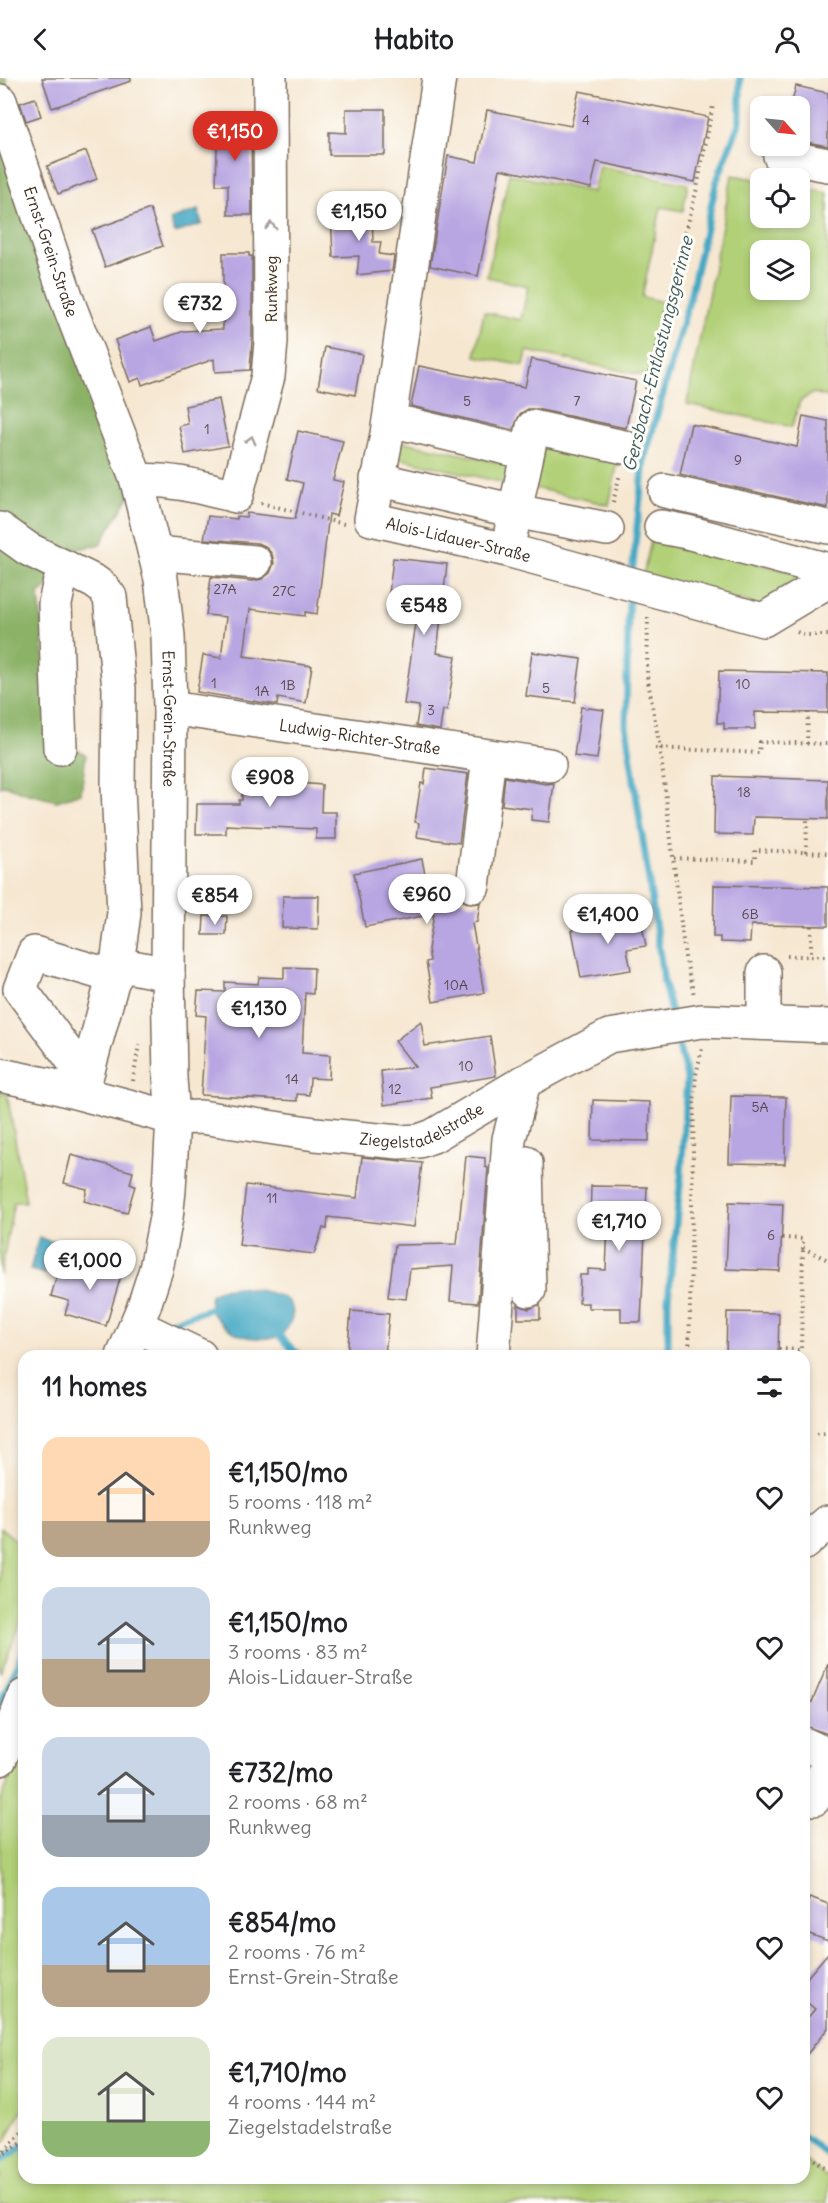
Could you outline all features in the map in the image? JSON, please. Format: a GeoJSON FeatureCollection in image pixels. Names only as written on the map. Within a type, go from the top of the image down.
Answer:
{"type":"FeatureCollection","features":[{"type":"Feature","properties":{"kind":"street","name":"Runkweg"},"geometry":{"type":"LineString","coordinates":[[236,496],[268,376],[271,342],[270,78]]}},
{"type":"Feature","properties":{"kind":"street","name":"Alois-Lidauer-Straße"},"geometry":{"type":"LineString","coordinates":[[439,78],[387,434],[371,519],[507,550],[763,620],[828,581]]}},
{"type":"Feature","properties":{"kind":"street","name":"Ernst-Grein-Straße"},"geometry":{"type":"LineString","coordinates":[[0,101],[69,305],[137,481],[161,579],[168,636],[170,708],[168,974],[172,1118],[166,1218],[156,1269],[126,1350]]}},
{"type":"Feature","properties":{"kind":"street"},"geometry":{"type":"LineString","coordinates":[[780,156],[828,165]]}},
{"type":"Feature","properties":{"kind":"street"},"geometry":{"type":"LineString","coordinates":[[407,424],[527,453]]}},
{"type":"Feature","properties":{"kind":"street"},"geometry":{"type":"LineString","coordinates":[[507,550],[533,427],[624,447]]}},
{"type":"Feature","properties":{"kind":"street"},"geometry":{"type":"LineString","coordinates":[[377,479],[515,511],[607,529]]}},
{"type":"Feature","properties":{"kind":"street"},"geometry":{"type":"LineString","coordinates":[[137,481],[175,482],[236,496]]}},
{"type":"Feature","properties":{"kind":"street"},"geometry":{"type":"LineString","coordinates":[[665,491],[828,527]]}},
{"type":"Feature","properties":{"kind":"street"},"geometry":{"type":"LineString","coordinates":[[661,527],[828,570]]}},
{"type":"Feature","properties":{"kind":"street"},"geometry":{"type":"LineString","coordinates":[[0,529],[28,549],[103,588],[108,593],[111,602],[119,688],[118,788],[124,913],[116,970],[86,1087]]}},
{"type":"Feature","properties":{"kind":"street"},"geometry":{"type":"LineString","coordinates":[[155,553],[255,562]]}},
{"type":"Feature","properties":{"kind":"street"},"geometry":{"type":"LineString","coordinates":[[60,748],[55,604],[59,585],[67,568]]}},
{"type":"Feature","properties":{"kind":"street","name":"Ludwig-Richter-Straße"},"geometry":{"type":"LineString","coordinates":[[170,708],[549,765]]}},
{"type":"Feature","properties":{"kind":"street"},"geometry":{"type":"LineString","coordinates":[[473,886],[489,757]]}},
{"type":"Feature","properties":{"kind":"street"},"geometry":{"type":"LineString","coordinates":[[86,1087],[20,989],[34,953],[116,970],[168,974]]}},
{"type":"Feature","properties":{"kind":"street"},"geometry":{"type":"LineString","coordinates":[[764,972],[764,1023]]}},
{"type":"Feature","properties":{"kind":"street","name":"Ziegelstadelstraße"},"geometry":{"type":"LineString","coordinates":[[0,1075],[86,1087],[172,1118],[201,1117],[315,1134],[399,1142],[419,1141],[433,1136],[524,1082],[609,1036],[684,1024],[764,1023],[828,1026]]}},
{"type":"Feature","properties":{"kind":"street"},"geometry":{"type":"LineString","coordinates":[[524,1082],[529,1290]]}},
{"type":"Feature","properties":{"kind":"street"},"geometry":{"type":"LineString","coordinates":[[493,1350],[509,1139],[524,1082]]}},
{"type":"Feature","properties":{"kind":"street"},"geometry":{"type":"LineString","coordinates":[[136,1326],[187,1350]]}},
{"type":"Feature","properties":{"kind":"street"},"geometry":{"type":"LineString","coordinates":[[0,1759],[18,1711]]}},
{"type":"Feature","properties":{"kind":"street"},"geometry":{"type":"LineString","coordinates":[[810,1747],[828,1755]]}},
{"type":"Feature","properties":{"kind":"street"},"geometry":{"type":"LineString","coordinates":[[814,1799],[828,1764]]}},
{"type":"Feature","properties":{"kind":"path"},"geometry":{"type":"LineString","coordinates":[[607,529],[624,447],[633,439],[664,323],[697,188],[713,105]]}},
{"type":"Feature","properties":{"kind":"path"},"geometry":{"type":"LineString","coordinates":[[236,496],[346,525],[371,519]]}},
{"type":"Feature","properties":{"kind":"path"},"geometry":{"type":"LineString","coordinates":[[645,588],[647,676],[690,983],[684,1024],[705,1041],[696,1074],[694,1102],[689,1350]]}},
{"type":"Feature","properties":{"kind":"path"},"geometry":{"type":"LineString","coordinates":[[807,744],[808,713]]}},
{"type":"Feature","properties":{"kind":"path"},"geometry":{"type":"LineString","coordinates":[[657,748],[759,753],[760,742],[828,744]]}},
{"type":"Feature","properties":{"kind":"path"},"geometry":{"type":"LineString","coordinates":[[806,852],[807,818]]}},
{"type":"Feature","properties":{"kind":"path"},"geometry":{"type":"LineString","coordinates":[[674,858],[755,861],[755,850],[828,853]]}},
{"type":"Feature","properties":{"kind":"path"},"geometry":{"type":"LineString","coordinates":[[811,926],[811,956]]}},
{"type":"Feature","properties":{"kind":"path"},"geometry":{"type":"LineString","coordinates":[[779,1349],[801,1350],[803,1239],[782,1238]]}},
{"type":"Feature","properties":{"kind":"path"},"geometry":{"type":"LineString","coordinates":[[803,1248],[828,1260]]}},
{"type":"Feature","properties":{"kind":"path"},"geometry":{"type":"LineString","coordinates":[[817,1434],[828,1433]]}},
{"type":"Feature","properties":{"kind":"path"},"geometry":{"type":"LineString","coordinates":[[0,2156],[18,2136]]}},
{"type":"Feature","properties":{"kind":"path"},"geometry":{"type":"LineString","coordinates":[[0,2156],[18,2145]]}},
{"type":"Feature","properties":{"kind":"path"},"geometry":{"type":"LineString","coordinates":[[810,2157],[828,2171]]}},
{"type":"Feature","properties":{"kind":"green space"},"geometry":{"type":"Polygon","coordinates":[[[0,78],[6,78],[12,110],[106,361],[129,497],[100,544],[69,551],[51,585],[39,594],[50,726],[69,745],[86,755],[81,793],[57,801],[5,785],[0,787],[0,78]]]}},
{"type":"Feature","properties":{"kind":"green space"},"geometry":{"type":"Polygon","coordinates":[[[599,166],[688,184],[683,211],[661,207],[642,297],[663,302],[648,376],[527,351],[524,366],[475,356],[484,312],[521,320],[528,286],[487,277],[509,174],[593,192],[599,166]]]}},
{"type":"Feature","properties":{"kind":"green space"},"geometry":{"type":"Polygon","coordinates":[[[732,175],[750,178],[750,228],[810,228],[810,189],[828,193],[828,397],[813,393],[800,401],[792,427],[687,404],[732,175]]]}},
{"type":"Feature","properties":{"kind":"green space"},"geometry":{"type":"Polygon","coordinates":[[[400,441],[507,464],[516,473],[513,485],[398,458],[400,441]]]}},
{"type":"Feature","properties":{"kind":"green space"},"geometry":{"type":"Polygon","coordinates":[[[545,442],[619,456],[609,505],[534,488],[545,442]]]}},
{"type":"Feature","properties":{"kind":"green space"},"geometry":{"type":"Polygon","coordinates":[[[652,537],[815,578],[760,606],[643,575],[652,537]]]}},
{"type":"Feature","properties":{"kind":"green space"},"geometry":{"type":"Polygon","coordinates":[[[0,1092],[7,1093],[26,1202],[14,1202],[0,1276],[0,1092]]]}},
{"type":"Feature","properties":{"kind":"green space"},"geometry":{"type":"Polygon","coordinates":[[[0,1527],[18,1542],[18,1630],[0,1673],[0,1527]]]}},
{"type":"Feature","properties":{"kind":"green space"},"geometry":{"type":"Polygon","coordinates":[[[18,1757],[18,2117],[6,2140],[0,2145],[0,1803],[18,1757]]]}},
{"type":"Feature","properties":{"kind":"green space"},"geometry":{"type":"Polygon","coordinates":[[[18,2149],[18,2184],[810,2184],[810,2164],[828,2178],[828,2203],[0,2203],[0,2161],[18,2149]]]}},
{"type":"Feature","properties":{"kind":"water"},"geometry":{"type":"Polygon","coordinates":[[[198,210],[202,224],[175,233],[170,220],[198,210]]]}},
{"type":"Feature","properties":{"kind":"water"},"geometry":{"type":"Polygon","coordinates":[[[39,1238],[55,1242],[45,1274],[30,1270],[39,1238]]]}},
{"type":"Feature","properties":{"kind":"water"},"geometry":{"type":"Polygon","coordinates":[[[239,1287],[275,1294],[291,1304],[293,1313],[290,1323],[280,1337],[258,1338],[239,1335],[216,1318],[209,1309],[211,1294],[221,1289],[239,1287]]]}},
{"type":"Feature","properties":{"kind":"building"},"geometry":{"type":"Polygon","coordinates":[[[42,78],[131,78],[131,81],[52,108],[42,78]]]}},
{"type":"Feature","properties":{"kind":"building"},"geometry":{"type":"Polygon","coordinates":[[[796,86],[828,93],[828,146],[810,143],[810,96],[794,96],[796,86]]]}},
{"type":"Feature","properties":{"kind":"building"},"geometry":{"type":"Polygon","coordinates":[[[579,91],[708,117],[695,182],[597,162],[591,188],[500,169],[478,276],[430,266],[448,156],[477,162],[487,110],[571,126],[579,91]]]}},
{"type":"Feature","properties":{"kind":"building"},"geometry":{"type":"Polygon","coordinates":[[[35,98],[41,116],[26,121],[20,103],[35,98]]]}},
{"type":"Feature","properties":{"kind":"building"},"geometry":{"type":"Polygon","coordinates":[[[346,109],[385,109],[385,155],[329,155],[329,132],[346,133],[346,109]]]}},
{"type":"Feature","properties":{"kind":"building"},"geometry":{"type":"Polygon","coordinates":[[[218,114],[251,115],[252,215],[228,215],[228,185],[216,185],[218,114]]]}},
{"type":"Feature","properties":{"kind":"building"},"geometry":{"type":"Polygon","coordinates":[[[86,151],[97,179],[58,194],[47,166],[86,151]]]}},
{"type":"Feature","properties":{"kind":"building"},"geometry":{"type":"Polygon","coordinates":[[[150,209],[163,246],[105,267],[92,230],[150,209]]]}},
{"type":"Feature","properties":{"kind":"building"},"geometry":{"type":"Polygon","coordinates":[[[372,212],[373,242],[381,242],[379,254],[394,256],[392,271],[357,275],[359,256],[333,257],[331,213],[372,212]]]}},
{"type":"Feature","properties":{"kind":"building"},"geometry":{"type":"Polygon","coordinates":[[[223,253],[249,253],[249,256],[252,256],[250,370],[215,372],[214,359],[142,385],[140,378],[130,382],[115,340],[151,327],[156,341],[184,331],[223,329],[223,253]]]}},
{"type":"Feature","properties":{"kind":"building"},"geometry":{"type":"Polygon","coordinates":[[[325,347],[362,354],[355,395],[318,388],[325,347]]]}},
{"type":"Feature","properties":{"kind":"building"},"geometry":{"type":"Polygon","coordinates":[[[531,359],[636,381],[626,428],[528,409],[520,414],[513,430],[411,406],[419,366],[525,387],[531,359]]]}},
{"type":"Feature","properties":{"kind":"building"},"geometry":{"type":"Polygon","coordinates":[[[219,399],[228,446],[185,454],[179,426],[188,424],[185,406],[219,399]]]}},
{"type":"Feature","properties":{"kind":"building"},"geometry":{"type":"Polygon","coordinates":[[[803,416],[828,421],[828,508],[680,475],[691,424],[797,447],[803,416]]]}},
{"type":"Feature","properties":{"kind":"building"},"geometry":{"type":"Polygon","coordinates":[[[298,431],[343,441],[333,480],[344,482],[336,516],[329,514],[317,614],[305,612],[305,616],[250,609],[244,656],[312,666],[306,703],[278,698],[277,705],[197,692],[203,655],[221,658],[226,617],[206,615],[211,577],[253,581],[262,579],[270,573],[274,563],[272,554],[265,546],[257,543],[204,539],[208,516],[237,519],[237,516],[246,517],[247,513],[295,519],[303,483],[287,479],[298,431]]]}},
{"type":"Feature","properties":{"kind":"building"},"geometry":{"type":"Polygon","coordinates":[[[393,558],[447,564],[437,653],[456,656],[447,710],[443,710],[440,730],[416,726],[419,706],[404,704],[417,616],[387,612],[393,558]]]}},
{"type":"Feature","properties":{"kind":"building"},"geometry":{"type":"Polygon","coordinates":[[[532,652],[581,659],[575,702],[526,696],[532,652]]]}},
{"type":"Feature","properties":{"kind":"building"},"geometry":{"type":"Polygon","coordinates":[[[719,671],[828,673],[828,713],[755,712],[755,729],[724,729],[724,723],[717,723],[719,671]]]}},
{"type":"Feature","properties":{"kind":"building"},"geometry":{"type":"Polygon","coordinates":[[[581,707],[604,710],[597,759],[574,756],[581,707]]]}},
{"type":"Feature","properties":{"kind":"building"},"geometry":{"type":"Polygon","coordinates":[[[426,768],[468,774],[459,843],[417,837],[419,823],[415,822],[421,783],[424,784],[426,768]]]}},
{"type":"Feature","properties":{"kind":"building"},"geometry":{"type":"Polygon","coordinates":[[[254,770],[264,772],[273,781],[322,785],[321,812],[336,812],[336,839],[316,839],[316,829],[226,825],[226,834],[196,834],[197,804],[239,804],[239,800],[242,800],[242,781],[254,770]]]}},
{"type":"Feature","properties":{"kind":"building"},"geometry":{"type":"Polygon","coordinates":[[[715,776],[828,780],[828,819],[754,817],[753,835],[714,834],[715,776]]]}},
{"type":"Feature","properties":{"kind":"building"},"geometry":{"type":"Polygon","coordinates":[[[505,777],[546,784],[554,783],[549,822],[531,820],[532,809],[502,805],[505,777]]]}},
{"type":"Feature","properties":{"kind":"building"},"geometry":{"type":"Polygon","coordinates":[[[422,859],[429,895],[460,899],[470,904],[480,903],[477,922],[472,923],[484,993],[433,1002],[426,962],[430,961],[428,949],[434,914],[365,927],[354,873],[422,859]]]}},
{"type":"Feature","properties":{"kind":"building"},"geometry":{"type":"Polygon","coordinates":[[[714,885],[828,887],[828,926],[751,925],[750,943],[720,942],[720,937],[713,937],[714,885]]]}},
{"type":"Feature","properties":{"kind":"building"},"geometry":{"type":"Polygon","coordinates":[[[283,896],[319,896],[318,929],[282,928],[283,896]]]}},
{"type":"Feature","properties":{"kind":"building"},"geometry":{"type":"Polygon","coordinates":[[[639,911],[646,946],[627,949],[631,970],[581,978],[572,930],[618,922],[617,915],[639,911]]]}},
{"type":"Feature","properties":{"kind":"building"},"geometry":{"type":"Polygon","coordinates":[[[204,916],[227,916],[226,935],[203,935],[204,916]]]}},
{"type":"Feature","properties":{"kind":"building"},"geometry":{"type":"Polygon","coordinates":[[[284,967],[314,968],[313,994],[305,993],[302,1053],[330,1055],[329,1079],[310,1078],[309,1095],[297,1094],[297,1101],[201,1095],[206,1016],[196,1015],[198,991],[225,992],[225,982],[258,984],[259,977],[284,978],[284,967]]]}},
{"type":"Feature","properties":{"kind":"building"},"geometry":{"type":"Polygon","coordinates":[[[421,1021],[425,1046],[490,1036],[496,1076],[430,1087],[432,1098],[384,1105],[381,1071],[415,1067],[395,1041],[421,1021]]]}},
{"type":"Feature","properties":{"kind":"building"},"geometry":{"type":"Polygon","coordinates":[[[731,1096],[786,1097],[785,1164],[729,1163],[731,1096]]]}},
{"type":"Feature","properties":{"kind":"building"},"geometry":{"type":"Polygon","coordinates":[[[593,1100],[650,1102],[649,1141],[592,1140],[593,1100]]]}},
{"type":"Feature","properties":{"kind":"building"},"geometry":{"type":"Polygon","coordinates":[[[71,1155],[133,1172],[130,1184],[135,1186],[127,1213],[84,1201],[87,1189],[64,1183],[71,1155]]]}},
{"type":"Feature","properties":{"kind":"building"},"geometry":{"type":"Polygon","coordinates":[[[466,1156],[485,1158],[485,1167],[488,1168],[478,1303],[450,1301],[453,1266],[410,1269],[406,1299],[388,1297],[395,1245],[457,1244],[466,1156]]]}},
{"type":"Feature","properties":{"kind":"building"},"geometry":{"type":"Polygon","coordinates":[[[362,1157],[422,1163],[414,1227],[328,1217],[327,1229],[323,1228],[314,1254],[239,1245],[246,1185],[357,1198],[362,1157]]]}},
{"type":"Feature","properties":{"kind":"building"},"geometry":{"type":"Polygon","coordinates":[[[591,1186],[647,1187],[641,1322],[621,1322],[621,1308],[588,1308],[588,1303],[579,1303],[580,1275],[588,1275],[588,1269],[606,1270],[608,1224],[590,1223],[591,1186]]]}},
{"type":"Feature","properties":{"kind":"building"},"geometry":{"type":"Polygon","coordinates":[[[729,1202],[783,1204],[780,1271],[726,1269],[729,1202]]]}},
{"type":"Feature","properties":{"kind":"building"},"geometry":{"type":"Polygon","coordinates":[[[87,1258],[123,1269],[106,1326],[65,1314],[69,1301],[51,1296],[57,1275],[69,1279],[72,1267],[83,1270],[87,1258]]]}},
{"type":"Feature","properties":{"kind":"building"},"geometry":{"type":"Polygon","coordinates":[[[540,1304],[540,1319],[518,1319],[518,1305],[529,1309],[540,1304]]]}},
{"type":"Feature","properties":{"kind":"building"},"geometry":{"type":"Polygon","coordinates":[[[351,1311],[389,1314],[386,1350],[348,1350],[351,1311]]]}},
{"type":"Feature","properties":{"kind":"building"},"geometry":{"type":"Polygon","coordinates":[[[727,1312],[779,1313],[778,1350],[726,1350],[727,1312]]]}},
{"type":"Feature","properties":{"kind":"building"},"geometry":{"type":"Polygon","coordinates":[[[828,1664],[828,1734],[810,1728],[810,1701],[812,1702],[828,1664]]]}},
{"type":"Feature","properties":{"kind":"building"},"geometry":{"type":"Polygon","coordinates":[[[810,1897],[828,1904],[828,1941],[810,1934],[810,1897]]]}},
{"type":"Feature","properties":{"kind":"building"},"geometry":{"type":"Polygon","coordinates":[[[828,1953],[828,2028],[810,2050],[810,2015],[815,2009],[810,2005],[810,1974],[828,1953]]]}},
{"type":"Feature","properties":{"kind":"waterway","name":"Gersbach-Entlastungsgerinne"},"geometry":{"type":"LineString","coordinates":[[632,574],[644,461],[690,297],[717,180],[740,121],[740,78]]}},
{"type":"Feature","properties":{"kind":"waterway","name":"Gersbach-Entlastungsgerinne"},"geometry":{"type":"LineString","coordinates":[[630,594],[626,726],[664,983],[672,1017]]}},
{"type":"Feature","properties":{"kind":"waterway","name":"Gersbach-Entlastungsgerinne"},"geometry":{"type":"LineString","coordinates":[[668,1350],[668,1300],[681,1176],[687,1078],[676,1034]]}},
{"type":"Feature","properties":{"kind":"waterway"},"geometry":{"type":"LineString","coordinates":[[171,1322],[217,1308]]}},
{"type":"Feature","properties":{"kind":"waterway"},"geometry":{"type":"LineString","coordinates":[[276,1332],[293,1350]]}},
{"type":"Feature","properties":{"kind":"waterway"},"geometry":{"type":"LineString","coordinates":[[149,1350],[151,1346]]}},
{"type":"Feature","properties":{"kind":"waterway","name":"Gersbach-Entlastungsgerinne"},"geometry":{"type":"LineString","coordinates":[[810,1517],[815,1522]]}},
{"type":"Feature","properties":{"kind":"waterway"},"geometry":{"type":"LineString","coordinates":[[0,1705],[18,1662]]}},
{"type":"Feature","properties":{"kind":"waterway","name":"Gersbach-Entlastungsgerinne"},"geometry":{"type":"LineString","coordinates":[[810,2142],[828,2155]]}},
{"type":"Feature","properties":{"kind":"waterway","name":"Gersbach-Entlastungsgerinne"},"geometry":{"type":"LineString","coordinates":[[0,2161],[18,2149]]}}]}
